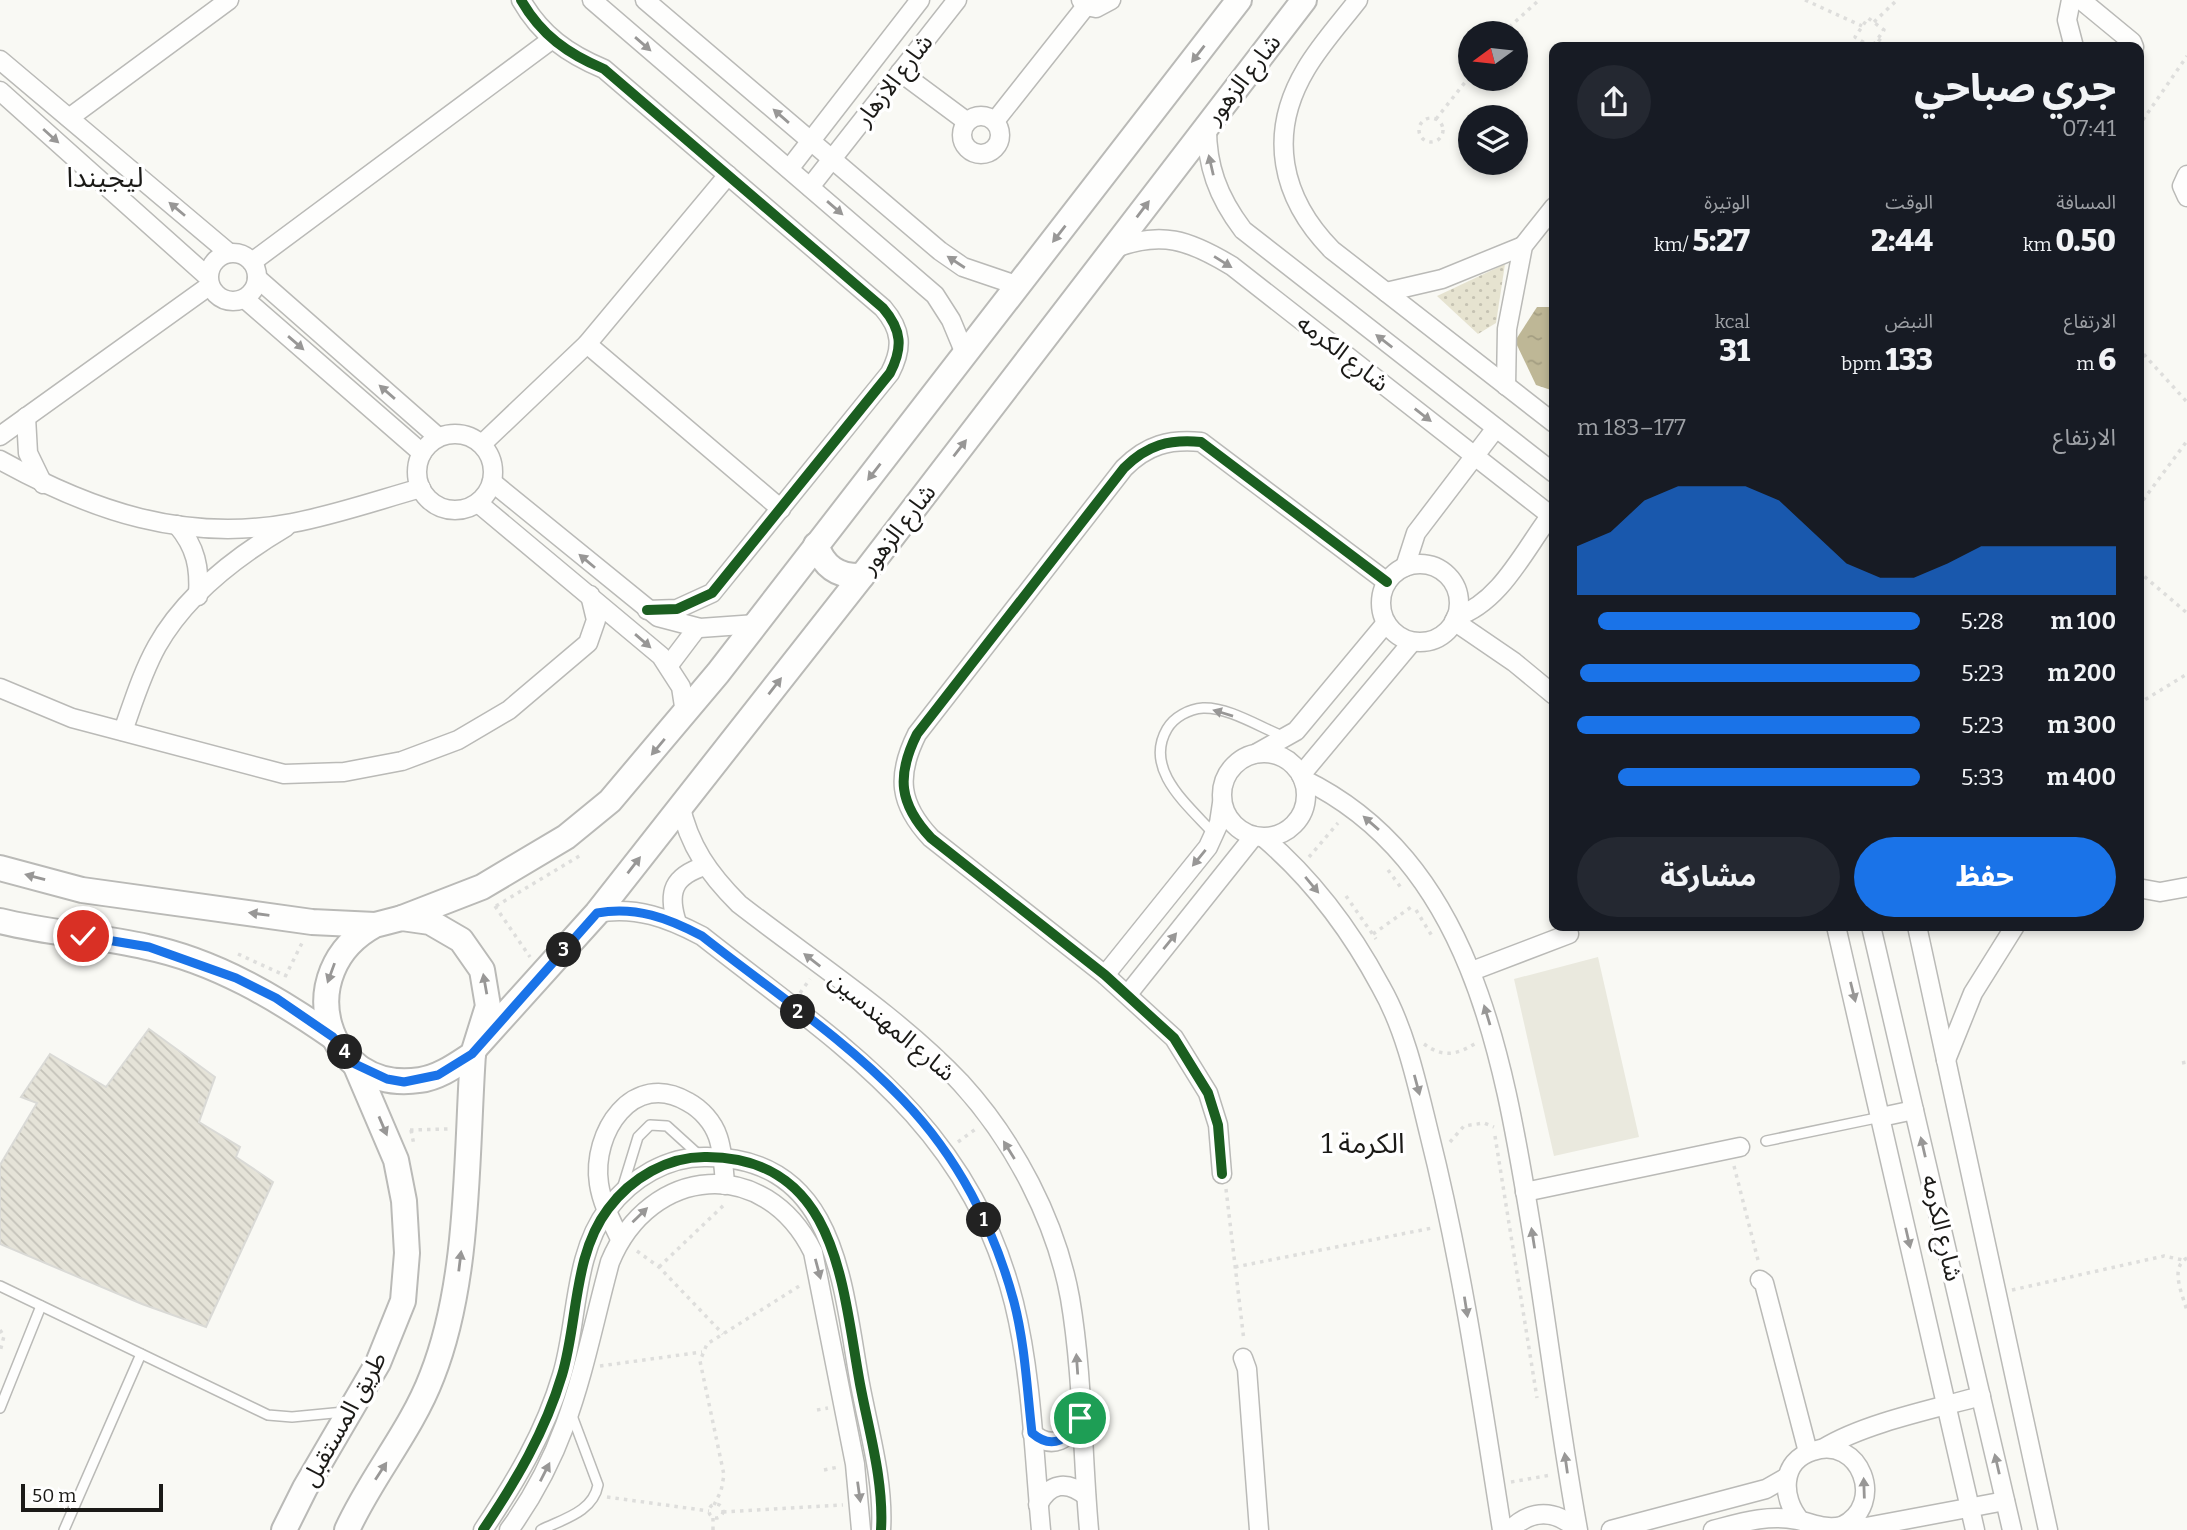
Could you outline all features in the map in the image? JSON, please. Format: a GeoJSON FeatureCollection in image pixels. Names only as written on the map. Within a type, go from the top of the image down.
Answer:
{"type":"FeatureCollection","features":[{"type":"Feature","properties":{"kind":"main road","name":"شارع الزهور"},"geometry":{"type":"LineString","coordinates":[[402,918],[482,887],[566,837],[610,801],[756,624],[1240,0]]}},
{"type":"Feature","properties":{"kind":"main road","name":"شارع الزهور"},"geometry":{"type":"LineString","coordinates":[[475,1050],[597,913],[680,804],[862,576],[1304,0]]}},
{"type":"Feature","properties":{"kind":"main road"},"geometry":{"type":"LineString","coordinates":[[817,545],[820,554],[833,570],[851,577],[862,576]]}},
{"type":"Feature","properties":{"kind":"main road"},"geometry":{"type":"LineString","coordinates":[[0,868],[82,890],[312,922],[375,925],[402,918],[430,922],[447,929],[474,954],[485,979],[488,1006],[475,1050],[461,1253],[450,1324],[432,1378],[395,1449],[346,1530]]}},
{"type":"Feature","properties":{"kind":"main road"},"geometry":{"type":"LineString","coordinates":[[0,921],[149,947],[236,978],[276,998],[333,1037],[355,1064],[387,1079],[422,1080],[438,1075],[475,1050]]}},
{"type":"Feature","properties":{"kind":"main road"},"geometry":{"type":"LineString","coordinates":[[333,1037],[326,1003],[331,971],[348,943],[375,925]]}},
{"type":"Feature","properties":{"kind":"main road","name":"طريق المستقبل"},"geometry":{"type":"LineString","coordinates":[[284,1530],[349,1411],[379,1363],[402,1301],[407,1253],[404,1201],[397,1160],[355,1064]]}},
{"type":"Feature","properties":{"kind":"street"},"geometry":{"type":"LineString","coordinates":[[69,118],[229,0]]}},
{"type":"Feature","properties":{"kind":"street"},"geometry":{"type":"LineString","coordinates":[[521,0],[531,18],[551,40],[576,57],[604,69],[883,308],[895,322],[900,339],[898,357],[890,373],[712,593],[677,609],[647,610]]}},
{"type":"Feature","properties":{"kind":"street"},"geometry":{"type":"LineString","coordinates":[[592,0],[935,295],[951,320],[966,356]]}},
{"type":"Feature","properties":{"kind":"street"},"geometry":{"type":"LineString","coordinates":[[645,0],[963,267],[1019,285]]}},
{"type":"Feature","properties":{"kind":"street","name":"شارع الازهار"},"geometry":{"type":"LineString","coordinates":[[789,169],[920,0]]}},
{"type":"Feature","properties":{"kind":"street","name":"شارع الازهار"},"geometry":{"type":"LineString","coordinates":[[810,187],[957,0]]}},
{"type":"Feature","properties":{"kind":"street"},"geometry":{"type":"LineString","coordinates":[[995,121],[1083,3],[1096,8],[1107,5],[1111,0]]}},
{"type":"Feature","properties":{"kind":"street"},"geometry":{"type":"LineString","coordinates":[[1358,0],[1307,67],[1293,92],[1285,120],[1283,149],[1287,177],[1297,205],[1312,229],[1332,250],[1549,419]]}},
{"type":"Feature","properties":{"kind":"street"},"geometry":{"type":"LineString","coordinates":[[2071,0],[2067,20],[2073,42]]}},
{"type":"Feature","properties":{"kind":"street"},"geometry":{"type":"LineString","coordinates":[[2081,0],[2132,42]]}},
{"type":"Feature","properties":{"kind":"street"},"geometry":{"type":"LineString","coordinates":[[4,101],[209,281],[220,298],[237,302],[251,293],[255,270],[551,40]]}},
{"type":"Feature","properties":{"kind":"street"},"geometry":{"type":"LineString","coordinates":[[0,60],[229,253],[246,256],[255,270],[438,437]]}},
{"type":"Feature","properties":{"kind":"street"},"geometry":{"type":"LineString","coordinates":[[900,72],[966,121]]}},
{"type":"Feature","properties":{"kind":"street"},"geometry":{"type":"LineString","coordinates":[[975,116],[986,116],[995,121],[1000,140],[995,149],[986,154],[967,149],[962,131],[966,121],[975,116]]}},
{"type":"Feature","properties":{"kind":"street","name":"شارع الكرمه"},"geometry":{"type":"LineString","coordinates":[[1208,124],[1207,145],[1214,179],[1229,211],[1244,230],[1549,468]]}},
{"type":"Feature","properties":{"kind":"street"},"geometry":{"type":"LineString","coordinates":[[482,444],[587,344],[728,175]]}},
{"type":"Feature","properties":{"kind":"street"},"geometry":{"type":"LineString","coordinates":[[2187,175],[2182,186],[2187,197]]}},
{"type":"Feature","properties":{"kind":"street"},"geometry":{"type":"LineString","coordinates":[[1507,386],[1510,301],[1522,246],[1549,213]]}},
{"type":"Feature","properties":{"kind":"street","name":"شارع الكرمه"},"geometry":{"type":"LineString","coordinates":[[1113,249],[1140,238],[1172,240],[1204,249],[1232,267],[1549,512]]}},
{"type":"Feature","properties":{"kind":"street"},"geometry":{"type":"LineString","coordinates":[[1386,292],[1451,276],[1522,246]]}},
{"type":"Feature","properties":{"kind":"street"},"geometry":{"type":"LineString","coordinates":[[0,436],[209,281],[214,261],[229,253]]}},
{"type":"Feature","properties":{"kind":"street"},"geometry":{"type":"LineString","coordinates":[[245,299],[422,453]]}},
{"type":"Feature","properties":{"kind":"street"},"geometry":{"type":"LineString","coordinates":[[587,344],[781,509]]}},
{"type":"Feature","properties":{"kind":"street"},"geometry":{"type":"LineString","coordinates":[[26,417],[28,453],[43,484]]}},
{"type":"Feature","properties":{"kind":"street"},"geometry":{"type":"LineString","coordinates":[[1405,567],[1416,534],[1496,428]]}},
{"type":"Feature","properties":{"kind":"street"},"geometry":{"type":"LineString","coordinates":[[461,433],[482,444],[490,455],[494,469],[492,482],[478,503],[452,510],[439,507],[421,488],[418,464],[422,453],[438,437],[461,433]]}},
{"type":"Feature","properties":{"kind":"street"},"geometry":{"type":"LineString","coordinates":[[1223,1170],[1218,1125],[1208,1093],[1193,1065],[1167,1031],[1128,994],[931,838],[915,821],[905,800],[902,777],[906,755],[917,734],[1124,468],[1140,452],[1159,443],[1180,440],[1201,442],[1387,582]]}},
{"type":"Feature","properties":{"kind":"street"},"geometry":{"type":"LineString","coordinates":[[0,460],[43,484],[93,506],[177,525],[241,528],[292,523],[421,488]]}},
{"type":"Feature","properties":{"kind":"street"},"geometry":{"type":"LineString","coordinates":[[492,482],[647,610],[677,624],[697,628],[756,624]]}},
{"type":"Feature","properties":{"kind":"street"},"geometry":{"type":"LineString","coordinates":[[478,503],[595,599],[669,665],[681,688],[685,713]]}},
{"type":"Feature","properties":{"kind":"street"},"geometry":{"type":"LineString","coordinates":[[1455,619],[1491,596],[1549,520]]}},
{"type":"Feature","properties":{"kind":"street"},"geometry":{"type":"LineString","coordinates":[[123,732],[158,645],[198,596],[242,555],[292,523]]}},
{"type":"Feature","properties":{"kind":"street"},"geometry":{"type":"LineString","coordinates":[[177,525],[190,543],[198,565],[198,596]]}},
{"type":"Feature","properties":{"kind":"street"},"geometry":{"type":"LineString","coordinates":[[1419,564],[1434,567],[1447,575],[1455,587],[1459,602],[1455,619],[1444,634],[1429,642],[1412,642],[1397,635],[1386,623],[1381,595],[1387,582],[1405,567],[1419,564]]}},
{"type":"Feature","properties":{"kind":"street"},"geometry":{"type":"LineString","coordinates":[[595,599],[615,584]]}},
{"type":"Feature","properties":{"kind":"street"},"geometry":{"type":"LineString","coordinates":[[0,688],[72,718],[284,774],[344,772],[402,761],[458,740],[509,710],[579,652],[594,632],[595,599]]}},
{"type":"Feature","properties":{"kind":"street"},"geometry":{"type":"LineString","coordinates":[[1455,619],[1549,691]]}},
{"type":"Feature","properties":{"kind":"street"},"geometry":{"type":"LineString","coordinates":[[1105,975],[1215,835],[1222,796],[1231,769],[1296,731],[1386,623]]}},
{"type":"Feature","properties":{"kind":"street"},"geometry":{"type":"LineString","coordinates":[[669,665],[697,628]]}},
{"type":"Feature","properties":{"kind":"street"},"geometry":{"type":"LineString","coordinates":[[1302,777],[1412,642]]}},
{"type":"Feature","properties":{"kind":"street"},"geometry":{"type":"LineString","coordinates":[[1254,754],[1272,754],[1289,761],[1302,777],[1350,806],[1382,833],[1431,895],[1454,932],[1472,971],[1498,1055],[1525,1192],[1559,1474],[1577,1530]]}},
{"type":"Feature","properties":{"kind":"street"},"geometry":{"type":"LineString","coordinates":[[1128,994],[1259,837],[1277,836],[1299,819],[1306,793],[1302,777]]}},
{"type":"Feature","properties":{"kind":"street"},"geometry":{"type":"LineString","coordinates":[[1222,796],[1231,821],[1259,837],[1296,867],[1330,909],[1382,989],[1416,1080],[1451,1224],[1502,1530]]}},
{"type":"Feature","properties":{"kind":"street","name":"شارع المهندسين"},"geometry":{"type":"LineString","coordinates":[[680,804],[685,828],[705,866],[739,904],[918,1041],[961,1083],[990,1119],[1030,1183],[1053,1239],[1070,1297],[1089,1530]]}},
{"type":"Feature","properties":{"kind":"street"},"geometry":{"type":"LineString","coordinates":[[677,923],[671,904],[675,886],[687,872],[705,866]]}},
{"type":"Feature","properties":{"kind":"street"},"geometry":{"type":"LineString","coordinates":[[2144,889],[2160,892],[2187,887]]}},
{"type":"Feature","properties":{"kind":"street","name":"شارع المهندسين"},"geometry":{"type":"LineString","coordinates":[[597,913],[619,909],[648,913],[677,923],[702,936],[861,1061],[904,1100],[945,1151],[972,1195],[997,1248],[1014,1304],[1032,1433],[1041,1530]]}},
{"type":"Feature","properties":{"kind":"street","name":"شارع الكرمه"},"geometry":{"type":"LineString","coordinates":[[1837,931],[1975,1530]]}},
{"type":"Feature","properties":{"kind":"street","name":"شارع الكرمه"},"geometry":{"type":"LineString","coordinates":[[1872,931],[2012,1530]]}},
{"type":"Feature","properties":{"kind":"street"},"geometry":{"type":"LineString","coordinates":[[1918,931],[2048,1530]]}},
{"type":"Feature","properties":{"kind":"street"},"geometry":{"type":"LineString","coordinates":[[1945,1060],[1973,993],[2011,931]]}},
{"type":"Feature","properties":{"kind":"street"},"geometry":{"type":"LineString","coordinates":[[1472,971],[1569,934]]}},
{"type":"Feature","properties":{"kind":"street"},"geometry":{"type":"LineString","coordinates":[[620,1239],[606,1210],[599,1185],[600,1149],[616,1115],[628,1102],[643,1094],[662,1092],[696,1106],[709,1120],[718,1137],[722,1157],[734,1187]]}},
{"type":"Feature","properties":{"kind":"street"},"geometry":{"type":"LineString","coordinates":[[1881,1117],[1914,1110]]}},
{"type":"Feature","properties":{"kind":"street"},"geometry":{"type":"LineString","coordinates":[[1525,1192],[1735,1148]]}},
{"type":"Feature","properties":{"kind":"street"},"geometry":{"type":"LineString","coordinates":[[483,1530],[530,1455],[548,1416],[570,1342],[587,1254],[606,1210],[621,1193],[657,1168],[700,1156],[748,1162],[772,1172],[794,1187],[813,1206],[826,1229],[835,1254],[880,1486],[881,1530]]}},
{"type":"Feature","properties":{"kind":"street"},"geometry":{"type":"LineString","coordinates":[[509,1530],[537,1487],[571,1413],[585,1368],[603,1288],[620,1239],[635,1219],[665,1196],[700,1185],[734,1187],[772,1202],[796,1224],[813,1252],[861,1504],[861,1530]]}},
{"type":"Feature","properties":{"kind":"street"},"geometry":{"type":"LineString","coordinates":[[1762,1281],[1816,1450]]}},
{"type":"Feature","properties":{"kind":"street"},"geometry":{"type":"LineString","coordinates":[[834,1352],[854,1348]]}},
{"type":"Feature","properties":{"kind":"street"},"geometry":{"type":"LineString","coordinates":[[1245,1363],[1259,1530]]}},
{"type":"Feature","properties":{"kind":"street"},"geometry":{"type":"LineString","coordinates":[[1800,1520],[1786,1497],[1787,1477],[1797,1460],[1842,1439],[1981,1396]]}},
{"type":"Feature","properties":{"kind":"street"},"geometry":{"type":"LineString","coordinates":[[1032,1433],[1048,1443],[1059,1442],[1068,1437],[1080,1418]]}},
{"type":"Feature","properties":{"kind":"street"},"geometry":{"type":"LineString","coordinates":[[1816,1450],[1848,1455],[1863,1474],[1865,1499],[1852,1520],[1839,1528]]}},
{"type":"Feature","properties":{"kind":"street"},"geometry":{"type":"LineString","coordinates":[[1611,1530],[1766,1489],[1787,1477]]}},
{"type":"Feature","properties":{"kind":"street"},"geometry":{"type":"LineString","coordinates":[[1038,1505],[1044,1494],[1053,1487],[1065,1485],[1076,1488],[1086,1496]]}},
{"type":"Feature","properties":{"kind":"street"},"geometry":{"type":"LineString","coordinates":[[1713,1530],[1752,1520],[1800,1520],[1825,1530],[1866,1527],[2005,1501]]}},
{"type":"Feature","properties":{"kind":"street"},"geometry":{"type":"LineString","coordinates":[[1510,1530],[1522,1519],[1537,1513],[1560,1517],[1577,1530]]}},
{"type":"Feature","properties":{"kind":"lane"},"geometry":{"type":"LineString","coordinates":[[1215,835],[1165,775],[1160,757],[1162,739],[1171,723],[1186,712],[1205,708],[1223,712],[1286,738]]}},
{"type":"Feature","properties":{"kind":"lane"},"geometry":{"type":"LineString","coordinates":[[1766,1141],[1881,1117]]}},
{"type":"Feature","properties":{"kind":"lane"},"geometry":{"type":"LineString","coordinates":[[621,1193],[638,1137],[650,1125],[667,1126],[700,1156]]}},
{"type":"Feature","properties":{"kind":"lane"},"geometry":{"type":"LineString","coordinates":[[0,1286],[268,1415],[304,1416],[349,1411]]}},
{"type":"Feature","properties":{"kind":"lane"},"geometry":{"type":"LineString","coordinates":[[0,1408],[41,1306]]}},
{"type":"Feature","properties":{"kind":"lane"},"geometry":{"type":"LineString","coordinates":[[64,1530],[142,1354]]}},
{"type":"Feature","properties":{"kind":"lane"},"geometry":{"type":"LineString","coordinates":[[541,1530],[589,1506],[596,1496],[598,1485],[571,1413]]}},
{"type":"Feature","properties":{"kind":"path"},"geometry":{"type":"LineString","coordinates":[[1516,21],[1539,0]]}},
{"type":"Feature","properties":{"kind":"path"},"geometry":{"type":"LineString","coordinates":[[1805,0],[1862,26]]}},
{"type":"Feature","properties":{"kind":"path"},"geometry":{"type":"LineString","coordinates":[[1874,22],[1897,0]]}},
{"type":"Feature","properties":{"kind":"path"},"geometry":{"type":"LineString","coordinates":[[1864,42],[1855,37],[1868,18],[1884,30],[1875,42]]}},
{"type":"Feature","properties":{"kind":"path"},"geometry":{"type":"LineString","coordinates":[[1878,39],[1882,42]]}},
{"type":"Feature","properties":{"kind":"path"},"geometry":{"type":"LineString","coordinates":[[2144,118],[2187,56]]}},
{"type":"Feature","properties":{"kind":"path"},"geometry":{"type":"LineString","coordinates":[[1436,118],[1458,91]]}},
{"type":"Feature","properties":{"kind":"path"},"geometry":{"type":"LineString","coordinates":[[1426,118],[1436,118],[1443,131],[1437,140],[1428,141],[1420,135],[1419,125],[1426,118]]}},
{"type":"Feature","properties":{"kind":"path"},"geometry":{"type":"LineString","coordinates":[[2144,355],[2187,402]]}},
{"type":"Feature","properties":{"kind":"path"},"geometry":{"type":"LineString","coordinates":[[2144,499],[2187,441]]}},
{"type":"Feature","properties":{"kind":"path"},"geometry":{"type":"LineString","coordinates":[[2144,576],[2187,613]]}},
{"type":"Feature","properties":{"kind":"path"},"geometry":{"type":"LineString","coordinates":[[2144,700],[2187,674]]}},
{"type":"Feature","properties":{"kind":"path"},"geometry":{"type":"LineString","coordinates":[[1296,867],[1341,820],[1349,827]]}},
{"type":"Feature","properties":{"kind":"path"},"geometry":{"type":"LineString","coordinates":[[1381,862],[1413,905],[1437,946]]}},
{"type":"Feature","properties":{"kind":"path"},"geometry":{"type":"LineString","coordinates":[[482,887],[542,974]]}},
{"type":"Feature","properties":{"kind":"path"},"geometry":{"type":"LineString","coordinates":[[1373,934],[1413,905]]}},
{"type":"Feature","properties":{"kind":"path"},"geometry":{"type":"LineString","coordinates":[[276,998],[312,922]]}},
{"type":"Feature","properties":{"kind":"path"},"geometry":{"type":"LineString","coordinates":[[790,1006],[820,967]]}},
{"type":"Feature","properties":{"kind":"path"},"geometry":{"type":"LineString","coordinates":[[1472,1030],[1479,1054]]}},
{"type":"Feature","properties":{"kind":"path"},"geometry":{"type":"LineString","coordinates":[[1424,1044],[1443,1054],[1454,1054],[1477,1043]]}},
{"type":"Feature","properties":{"kind":"path"},"geometry":{"type":"LineString","coordinates":[[1491,1114],[1538,1408]]}},
{"type":"Feature","properties":{"kind":"path"},"geometry":{"type":"LineString","coordinates":[[945,1151],[990,1119]]}},
{"type":"Feature","properties":{"kind":"path"},"geometry":{"type":"LineString","coordinates":[[1448,1151],[1456,1132],[1464,1126],[1484,1123],[1494,1127]]}},
{"type":"Feature","properties":{"kind":"path"},"geometry":{"type":"LineString","coordinates":[[385,1131],[468,1128]]}},
{"type":"Feature","properties":{"kind":"path"},"geometry":{"type":"LineString","coordinates":[[1735,1148],[1762,1281]]}},
{"type":"Feature","properties":{"kind":"path"},"geometry":{"type":"LineString","coordinates":[[1223,1170],[1245,1363]]}},
{"type":"Feature","properties":{"kind":"path"},"geometry":{"type":"LineString","coordinates":[[659,1267],[734,1187]]}},
{"type":"Feature","properties":{"kind":"path"},"geometry":{"type":"LineString","coordinates":[[1235,1266],[1451,1224]]}},
{"type":"Feature","properties":{"kind":"path"},"geometry":{"type":"LineString","coordinates":[[620,1239],[659,1267],[723,1334]]}},
{"type":"Feature","properties":{"kind":"path"},"geometry":{"type":"LineString","coordinates":[[1997,1294],[2164,1256],[2185,1259],[2177,1274],[2187,1311]]}},
{"type":"Feature","properties":{"kind":"path"},"geometry":{"type":"LineString","coordinates":[[585,1368],[702,1352],[723,1334],[819,1273]]}},
{"type":"Feature","properties":{"kind":"path"},"geometry":{"type":"LineString","coordinates":[[0,1330],[4,1342],[0,1352]]}},
{"type":"Feature","properties":{"kind":"path"},"geometry":{"type":"LineString","coordinates":[[702,1352],[700,1361],[724,1475],[721,1491],[709,1511]]}},
{"type":"Feature","properties":{"kind":"path"},"geometry":{"type":"LineString","coordinates":[[1548,1462],[1559,1474]]}},
{"type":"Feature","properties":{"kind":"path"},"geometry":{"type":"LineString","coordinates":[[1495,1484],[1559,1474]]}},
{"type":"Feature","properties":{"kind":"path"},"geometry":{"type":"LineString","coordinates":[[596,1496],[709,1511]]}},
{"type":"Feature","properties":{"kind":"path"},"geometry":{"type":"LineString","coordinates":[[713,1518],[718,1518],[723,1512],[861,1504]]}},
{"type":"Feature","properties":{"kind":"path"},"geometry":{"type":"LineString","coordinates":[[714,1505],[722,1507],[723,1512]]}},
{"type":"Feature","properties":{"kind":"path"},"geometry":{"type":"LineString","coordinates":[[709,1511],[713,1518],[713,1530]]}},
{"type":"Feature","properties":{"kind":"shaded area"},"geometry":{"type":"Polygon","coordinates":[[[1505,264],[1496,323],[1478,334],[1437,296],[1505,264]]]}},
{"type":"Feature","properties":{"kind":"shaded area"},"geometry":{"type":"Polygon","coordinates":[[[1598,957],[1639,1137],[1554,1156],[1514,979],[1598,957]]]}},
{"type":"Feature","properties":{"kind":"water"},"geometry":{"type":"Polygon","coordinates":[[[1537,307],[1549,307],[1549,389],[1536,385],[1515,341],[1537,307]]]}},
{"type":"Feature","properties":{"kind":"building"},"geometry":{"type":"Polygon","coordinates":[[[149,1029],[215,1077],[199,1122],[240,1147],[236,1157],[273,1182],[206,1327],[142,1304],[0,1244],[0,1165],[37,1103],[21,1097],[50,1054],[106,1087],[149,1029]]]}},
{"type":"Feature","properties":{"kind":"cycle path"},"geometry":{"type":"LineString","coordinates":[[521,0],[537,23],[557,42],[604,69],[883,308],[897,332],[899,347],[890,373],[712,593],[677,609],[647,610]]}},
{"type":"Feature","properties":{"kind":"cycle path"},"geometry":{"type":"LineString","coordinates":[[1222,1174],[1218,1125],[1208,1093],[1174,1038],[1105,975],[931,838],[912,813],[907,801],[904,789],[906,763],[917,734],[1124,468],[1141,454],[1159,445],[1201,442],[1387,582]]}},
{"type":"Feature","properties":{"kind":"cycle path"},"geometry":{"type":"LineString","coordinates":[[483,1530],[528,1456],[555,1396],[567,1355],[582,1268],[597,1227],[617,1198],[639,1179],[678,1160],[707,1157],[750,1163],[784,1179],[808,1203],[826,1234],[847,1307],[875,1457],[881,1530]]}},
{"type":"Feature","properties":{"kind":"district","name":"ليجيندا"},"geometry":{"type":"Point","coordinates":[105,177]}},
{"type":"Feature","properties":{"kind":"district","name":"الكرمة 1"},"geometry":{"type":"Point","coordinates":[1363,1143]}},
{"type":"Feature","properties":{"kind":"route"},"geometry":{"type":"LineString","coordinates":[[83,936],[149,947],[236,978],[276,998],[333,1037],[355,1064],[370,1073],[404,1082],[438,1075],[472,1054],[597,913],[619,909],[648,913],[677,923],[702,936],[861,1061],[904,1100],[945,1151],[972,1195],[997,1248],[1014,1304],[1032,1433],[1048,1443],[1059,1442],[1068,1437],[1080,1418]]}}]}
